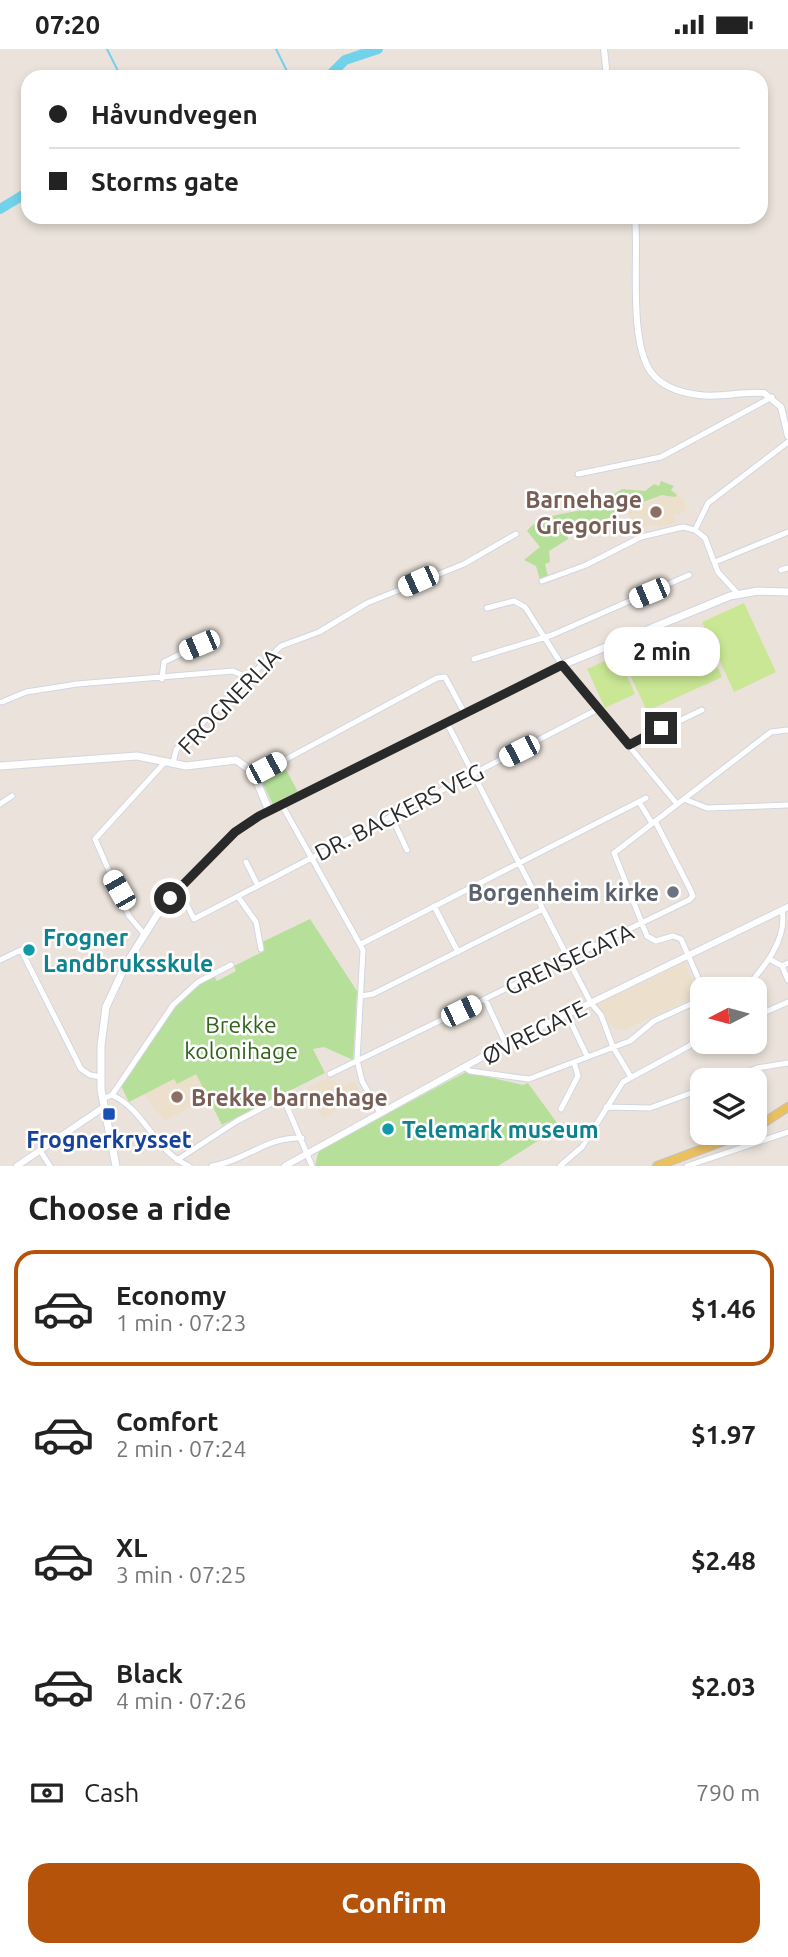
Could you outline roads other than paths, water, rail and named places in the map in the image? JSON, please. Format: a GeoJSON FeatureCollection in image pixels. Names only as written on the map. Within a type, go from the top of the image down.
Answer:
{"type":"FeatureCollection","features":[{"type":"Feature","properties":{"kind":"main road"},"geometry":{"type":"LineString","coordinates":[[116,1166],[100,1077],[106,1007],[126,964],[144,934],[178,888],[240,827],[562,665],[738,594],[788,592]]}},
{"type":"Feature","properties":{"kind":"main road"},"geometry":{"type":"LineString","coordinates":[[0,766],[137,756],[192,765],[232,760],[247,765],[255,775],[269,811]]}},
{"type":"Feature","properties":{"kind":"main road"},"geometry":{"type":"LineString","coordinates":[[767,1121],[788,1107]]}},
{"type":"Feature","properties":{"kind":"main road"},"geometry":{"type":"LineString","coordinates":[[657,1166],[713,1145]]}},
{"type":"Feature","properties":{"kind":"street"},"geometry":{"type":"LineString","coordinates":[[604,49],[606,70]]}},
{"type":"Feature","properties":{"kind":"street"},"geometry":{"type":"LineString","coordinates":[[635,224],[642,348],[651,371],[666,385],[688,393],[719,396],[761,392],[772,397],[786,414],[788,436]]}},
{"type":"Feature","properties":{"kind":"street"},"geometry":{"type":"LineString","coordinates":[[579,474],[661,457],[772,397]]}},
{"type":"Feature","properties":{"kind":"street"},"geometry":{"type":"LineString","coordinates":[[695,530],[708,503],[788,442]]}},
{"type":"Feature","properties":{"kind":"street"},"geometry":{"type":"LineString","coordinates":[[542,581],[656,532],[683,527],[695,530],[709,545],[718,572],[738,594]]}},
{"type":"Feature","properties":{"kind":"street"},"geometry":{"type":"LineString","coordinates":[[715,562],[788,532]]}},
{"type":"Feature","properties":{"kind":"street","name":"FROGNERLIA"},"geometry":{"type":"LineString","coordinates":[[144,934],[129,916],[95,839],[169,763],[183,742],[281,646],[319,632],[367,603],[464,564],[516,534]]}},
{"type":"Feature","properties":{"kind":"street"},"geometry":{"type":"LineString","coordinates":[[780,570],[788,568]]}},
{"type":"Feature","properties":{"kind":"street"},"geometry":{"type":"LineString","coordinates":[[474,659],[543,638],[689,575]]}},
{"type":"Feature","properties":{"kind":"street"},"geometry":{"type":"LineString","coordinates":[[486,608],[491,610],[509,601],[521,603],[562,665],[677,804]]}},
{"type":"Feature","properties":{"kind":"street"},"geometry":{"type":"LineString","coordinates":[[162,679],[164,662],[199,645]]}},
{"type":"Feature","properties":{"kind":"street"},"geometry":{"type":"LineString","coordinates":[[2,702],[26,692],[86,683],[162,679],[233,671],[248,678]]}},
{"type":"Feature","properties":{"kind":"street"},"geometry":{"type":"LineString","coordinates":[[255,775],[437,678],[445,677],[465,713]]}},
{"type":"Feature","properties":{"kind":"street","name":"DR. BACKERS VEG"},"geometry":{"type":"LineString","coordinates":[[184,899],[194,919],[239,898],[257,884],[598,709]]}},
{"type":"Feature","properties":{"kind":"street"},"geometry":{"type":"LineString","coordinates":[[629,745],[702,710]]}},
{"type":"Feature","properties":{"kind":"street"},"geometry":{"type":"LineString","coordinates":[[447,723],[591,1003],[601,1015],[613,1047],[631,1077]]}},
{"type":"Feature","properties":{"kind":"street"},"geometry":{"type":"LineString","coordinates":[[698,977],[681,939],[673,936],[651,940],[614,853],[771,732],[788,730]]}},
{"type":"Feature","properties":{"kind":"street"},"geometry":{"type":"LineString","coordinates":[[0,804],[12,796]]}},
{"type":"Feature","properties":{"kind":"street"},"geometry":{"type":"LineString","coordinates":[[684,799],[707,808],[788,806]]}},
{"type":"Feature","properties":{"kind":"street"},"geometry":{"type":"LineString","coordinates":[[361,944],[643,800],[654,822]]}},
{"type":"Feature","properties":{"kind":"street"},"geometry":{"type":"LineString","coordinates":[[282,805],[361,944],[357,1061],[362,1080],[380,1113]]}},
{"type":"Feature","properties":{"kind":"street"},"geometry":{"type":"LineString","coordinates":[[391,816],[407,850]]}},
{"type":"Feature","properties":{"kind":"street","name":"GRENSEGATA"},"geometry":{"type":"LineString","coordinates":[[330,1074],[643,924],[693,896],[654,822]]}},
{"type":"Feature","properties":{"kind":"street"},"geometry":{"type":"LineString","coordinates":[[246,862],[257,884]]}},
{"type":"Feature","properties":{"kind":"street"},"geometry":{"type":"LineString","coordinates":[[239,898],[257,922],[261,949]]}},
{"type":"Feature","properties":{"kind":"street"},"geometry":{"type":"LineString","coordinates":[[434,906],[458,952]]}},
{"type":"Feature","properties":{"kind":"street"},"geometry":{"type":"LineString","coordinates":[[361,996],[373,995],[543,909]]}},
{"type":"Feature","properties":{"kind":"street"},"geometry":{"type":"LineString","coordinates":[[756,977],[771,960],[784,925],[785,909]]}},
{"type":"Feature","properties":{"kind":"street","name":"ØVREGATE"},"geometry":{"type":"LineString","coordinates":[[285,1166],[506,1044],[785,909]]}},
{"type":"Feature","properties":{"kind":"street"},"geometry":{"type":"LineString","coordinates":[[0,960],[21,950],[81,1069],[100,1077]]}},
{"type":"Feature","properties":{"kind":"street"},"geometry":{"type":"LineString","coordinates":[[771,960],[785,964],[788,980]]}},
{"type":"Feature","properties":{"kind":"street"},"geometry":{"type":"LineString","coordinates":[[16,1166],[41,1152],[112,1095],[173,1005],[198,982],[231,965]]}},
{"type":"Feature","properties":{"kind":"street"},"geometry":{"type":"LineString","coordinates":[[485,999],[506,1044]]}},
{"type":"Feature","properties":{"kind":"street"},"geometry":{"type":"LineString","coordinates":[[767,1011],[788,1002]]}},
{"type":"Feature","properties":{"kind":"street"},"geometry":{"type":"LineString","coordinates":[[464,1067],[470,1071],[523,1080],[630,1041],[654,1021],[690,1004]]}},
{"type":"Feature","properties":{"kind":"street"},"geometry":{"type":"LineString","coordinates":[[567,1014],[587,1056]]}},
{"type":"Feature","properties":{"kind":"street"},"geometry":{"type":"LineString","coordinates":[[560,1166],[582,1147],[615,1091],[631,1077],[690,1046]]}},
{"type":"Feature","properties":{"kind":"street"},"geometry":{"type":"LineString","coordinates":[[561,1109],[578,1076],[574,1062]]}},
{"type":"Feature","properties":{"kind":"street"},"geometry":{"type":"LineString","coordinates":[[757,1068],[788,1063]]}},
{"type":"Feature","properties":{"kind":"street"},"geometry":{"type":"LineString","coordinates":[[606,1107],[650,1108],[690,1093]]}},
{"type":"Feature","properties":{"kind":"street"},"geometry":{"type":"LineString","coordinates":[[112,1095],[125,1102],[164,1149],[189,1166]]}},
{"type":"Feature","properties":{"kind":"street"},"geometry":{"type":"LineString","coordinates":[[177,1160],[237,1121],[283,1097],[312,1166]]}},
{"type":"Feature","properties":{"kind":"street"},"geometry":{"type":"LineString","coordinates":[[687,1166],[788,1132]]}},
{"type":"Feature","properties":{"kind":"street"},"geometry":{"type":"LineString","coordinates":[[212,1166],[234,1160],[277,1139],[302,1138]]}},
{"type":"Feature","properties":{"kind":"street"},"geometry":{"type":"LineString","coordinates":[[41,1152],[50,1166]]}},
{"type":"Feature","properties":{"kind":"waterway"},"geometry":{"type":"LineString","coordinates":[[107,49],[118,70]]}},
{"type":"Feature","properties":{"kind":"waterway"},"geometry":{"type":"LineString","coordinates":[[276,49],[286,70]]}},
{"type":"Feature","properties":{"kind":"waterway"},"geometry":{"type":"LineString","coordinates":[[335,70],[345,60],[378,49]]}},
{"type":"Feature","properties":{"kind":"waterway"},"geometry":{"type":"LineString","coordinates":[[0,209],[21,196]]}},
{"type":"Feature","properties":{"kind":"place","name":"Barnehage Gregorius"},"geometry":{"type":"Point","coordinates":[656,512]}},
{"type":"Feature","properties":{"kind":"place","name":"Borgenheim kirke"},"geometry":{"type":"Point","coordinates":[673,892]}},
{"type":"Feature","properties":{"kind":"place","name":"Frogner Landbruksskule"},"geometry":{"type":"Point","coordinates":[29,950]}},
{"type":"Feature","properties":{"kind":"place","name":"Brekke barnehage"},"geometry":{"type":"Point","coordinates":[177,1097]}},
{"type":"Feature","properties":{"kind":"place","name":"Frognerkrysset"},"geometry":{"type":"Point","coordinates":[109,1114]}},
{"type":"Feature","properties":{"kind":"place","name":"Telemark museum"},"geometry":{"type":"Point","coordinates":[388,1129]}},
{"type":"Feature","properties":{"kind":"park label","name":"Brekke kolonihage"},"geometry":{"type":"Point","coordinates":[241,1037]}}]}
